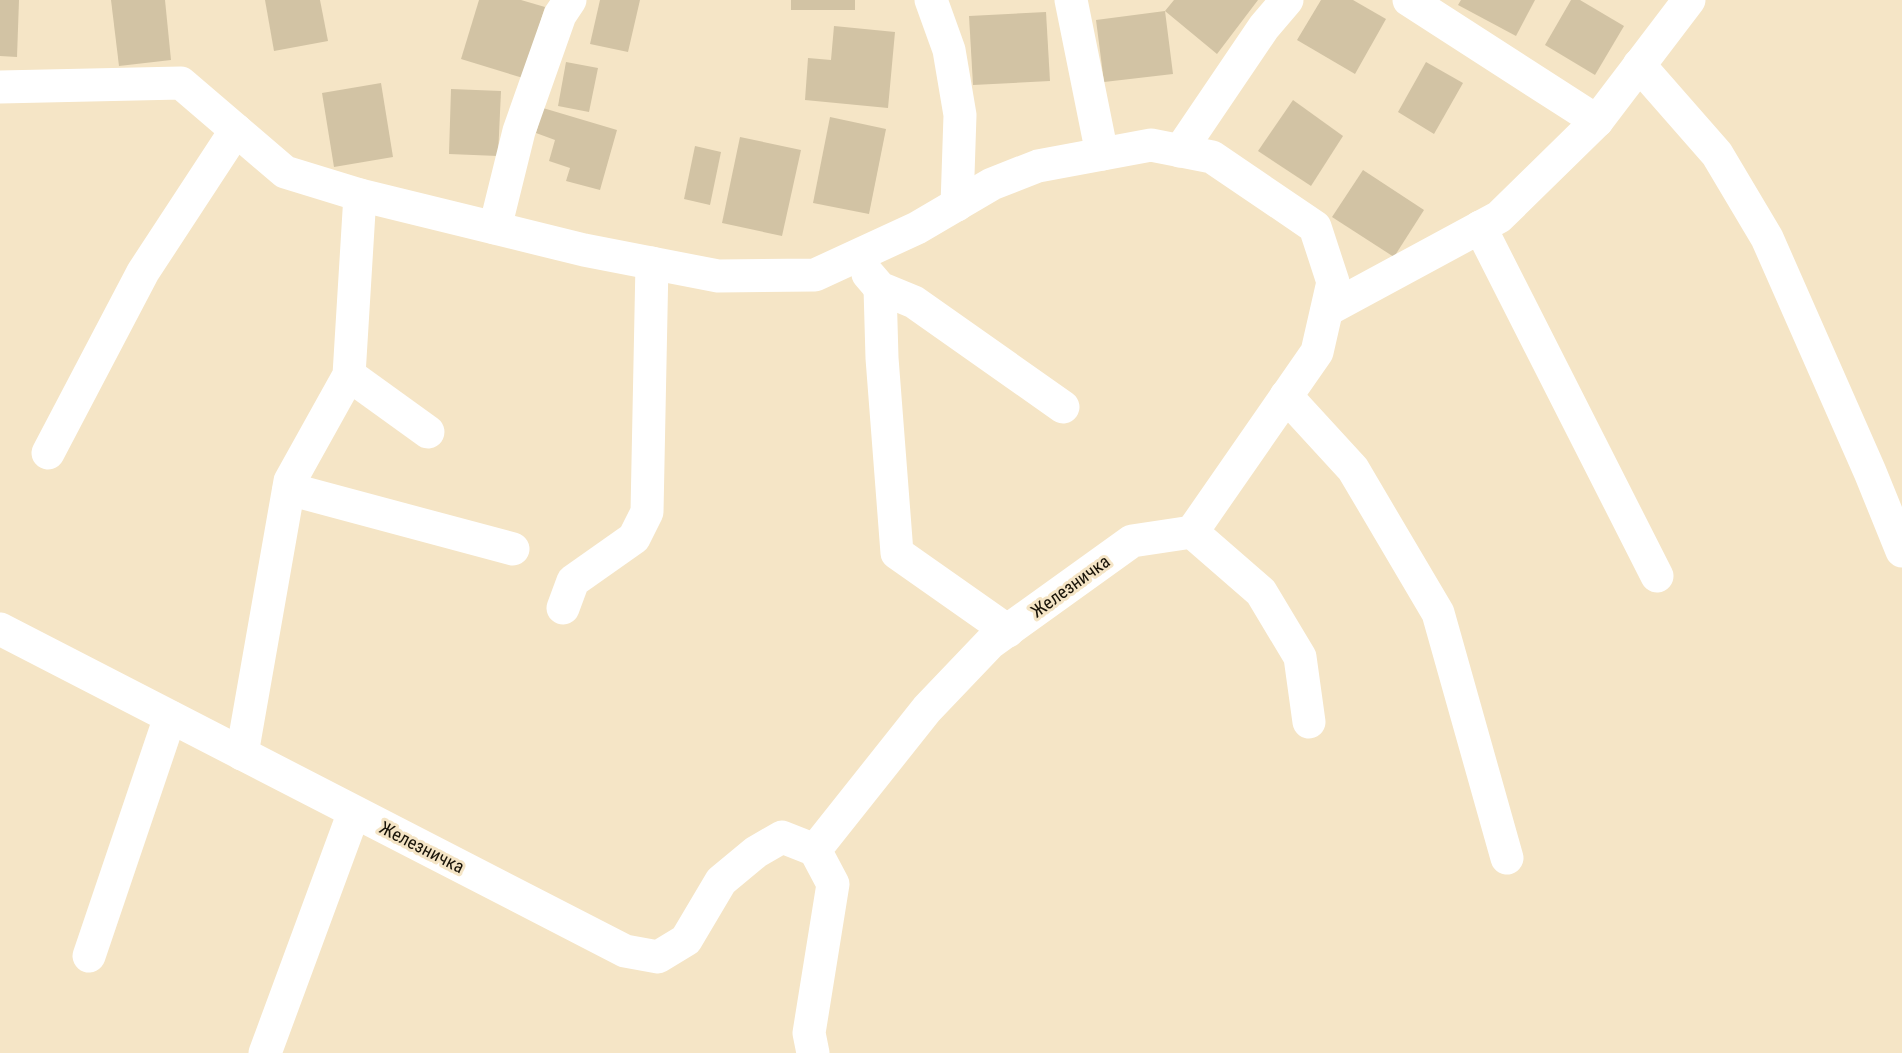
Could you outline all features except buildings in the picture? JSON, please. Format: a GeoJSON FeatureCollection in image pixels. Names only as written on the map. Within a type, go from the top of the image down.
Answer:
{"type":"FeatureCollection","features":[{"type":"Feature","properties":{"kind":"street"},"geometry":{"type":"LineString","coordinates":[[495,228],[519,131],[560,15],[570,0]]}},
{"type":"Feature","properties":{"kind":"street"},"geometry":{"type":"LineString","coordinates":[[931,0],[949,50],[960,115],[957,205]]}},
{"type":"Feature","properties":{"kind":"street"},"geometry":{"type":"LineString","coordinates":[[1071,0],[1102,154]]}},
{"type":"Feature","properties":{"kind":"street"},"geometry":{"type":"LineString","coordinates":[[1180,151],[1264,27],[1287,0]]}},
{"type":"Feature","properties":{"kind":"street"},"geometry":{"type":"LineString","coordinates":[[1409,0],[1597,121]]}},
{"type":"Feature","properties":{"kind":"street"},"geometry":{"type":"LineString","coordinates":[[1326,310],[1499,217],[1597,121],[1689,0]]}},
{"type":"Feature","properties":{"kind":"street"},"geometry":{"type":"LineString","coordinates":[[1639,65],[1717,154],[1767,238],[1870,472],[1902,551]]}},
{"type":"Feature","properties":{"kind":"street"},"geometry":{"type":"LineString","coordinates":[[0,87],[181,83],[285,172],[360,195],[584,250],[718,276],[814,275],[917,228],[992,184],[1038,166],[1151,145],[1212,157],[1315,227],[1333,282],[1317,352],[1192,532],[1261,592],[1300,657],[1309,722]]}},
{"type":"Feature","properties":{"kind":"street"},"geometry":{"type":"LineString","coordinates":[[48,453],[142,272],[236,130]]}},
{"type":"Feature","properties":{"kind":"street"},"geometry":{"type":"LineString","coordinates":[[242,754],[290,481],[349,375],[360,195]]}},
{"type":"Feature","properties":{"kind":"street"},"geometry":{"type":"LineString","coordinates":[[1480,228],[1657,576]]}},
{"type":"Feature","properties":{"kind":"street"},"geometry":{"type":"LineString","coordinates":[[853,258],[880,288],[914,302],[1064,407]]}},
{"type":"Feature","properties":{"kind":"street"},"geometry":{"type":"LineString","coordinates":[[563,608],[573,581],[634,538],[647,512],[652,263]]}},
{"type":"Feature","properties":{"kind":"street"},"geometry":{"type":"LineString","coordinates":[[880,288],[882,358],[897,553],[1008,631]]}},
{"type":"Feature","properties":{"kind":"street"},"geometry":{"type":"LineString","coordinates":[[349,375],[428,432]]}},
{"type":"Feature","properties":{"kind":"street"},"geometry":{"type":"LineString","coordinates":[[1286,396],[1353,469],[1438,614],[1508,858]]}},
{"type":"Feature","properties":{"kind":"street"},"geometry":{"type":"LineString","coordinates":[[289,489],[513,549]]}},
{"type":"Feature","properties":{"kind":"street","name":"Железничка"},"geometry":{"type":"LineString","coordinates":[[0,629],[625,951],[658,957],[686,940],[721,881],[756,852],[782,837],[815,850],[927,710],[990,643],[1132,541],[1192,532]]}},
{"type":"Feature","properties":{"kind":"street"},"geometry":{"type":"LineString","coordinates":[[89,956],[170,717]]}},
{"type":"Feature","properties":{"kind":"street"},"geometry":{"type":"LineString","coordinates":[[266,1053],[354,812]]}},
{"type":"Feature","properties":{"kind":"street"},"geometry":{"type":"LineString","coordinates":[[813,1053],[809,1032],[833,884],[815,850]]}}]}
